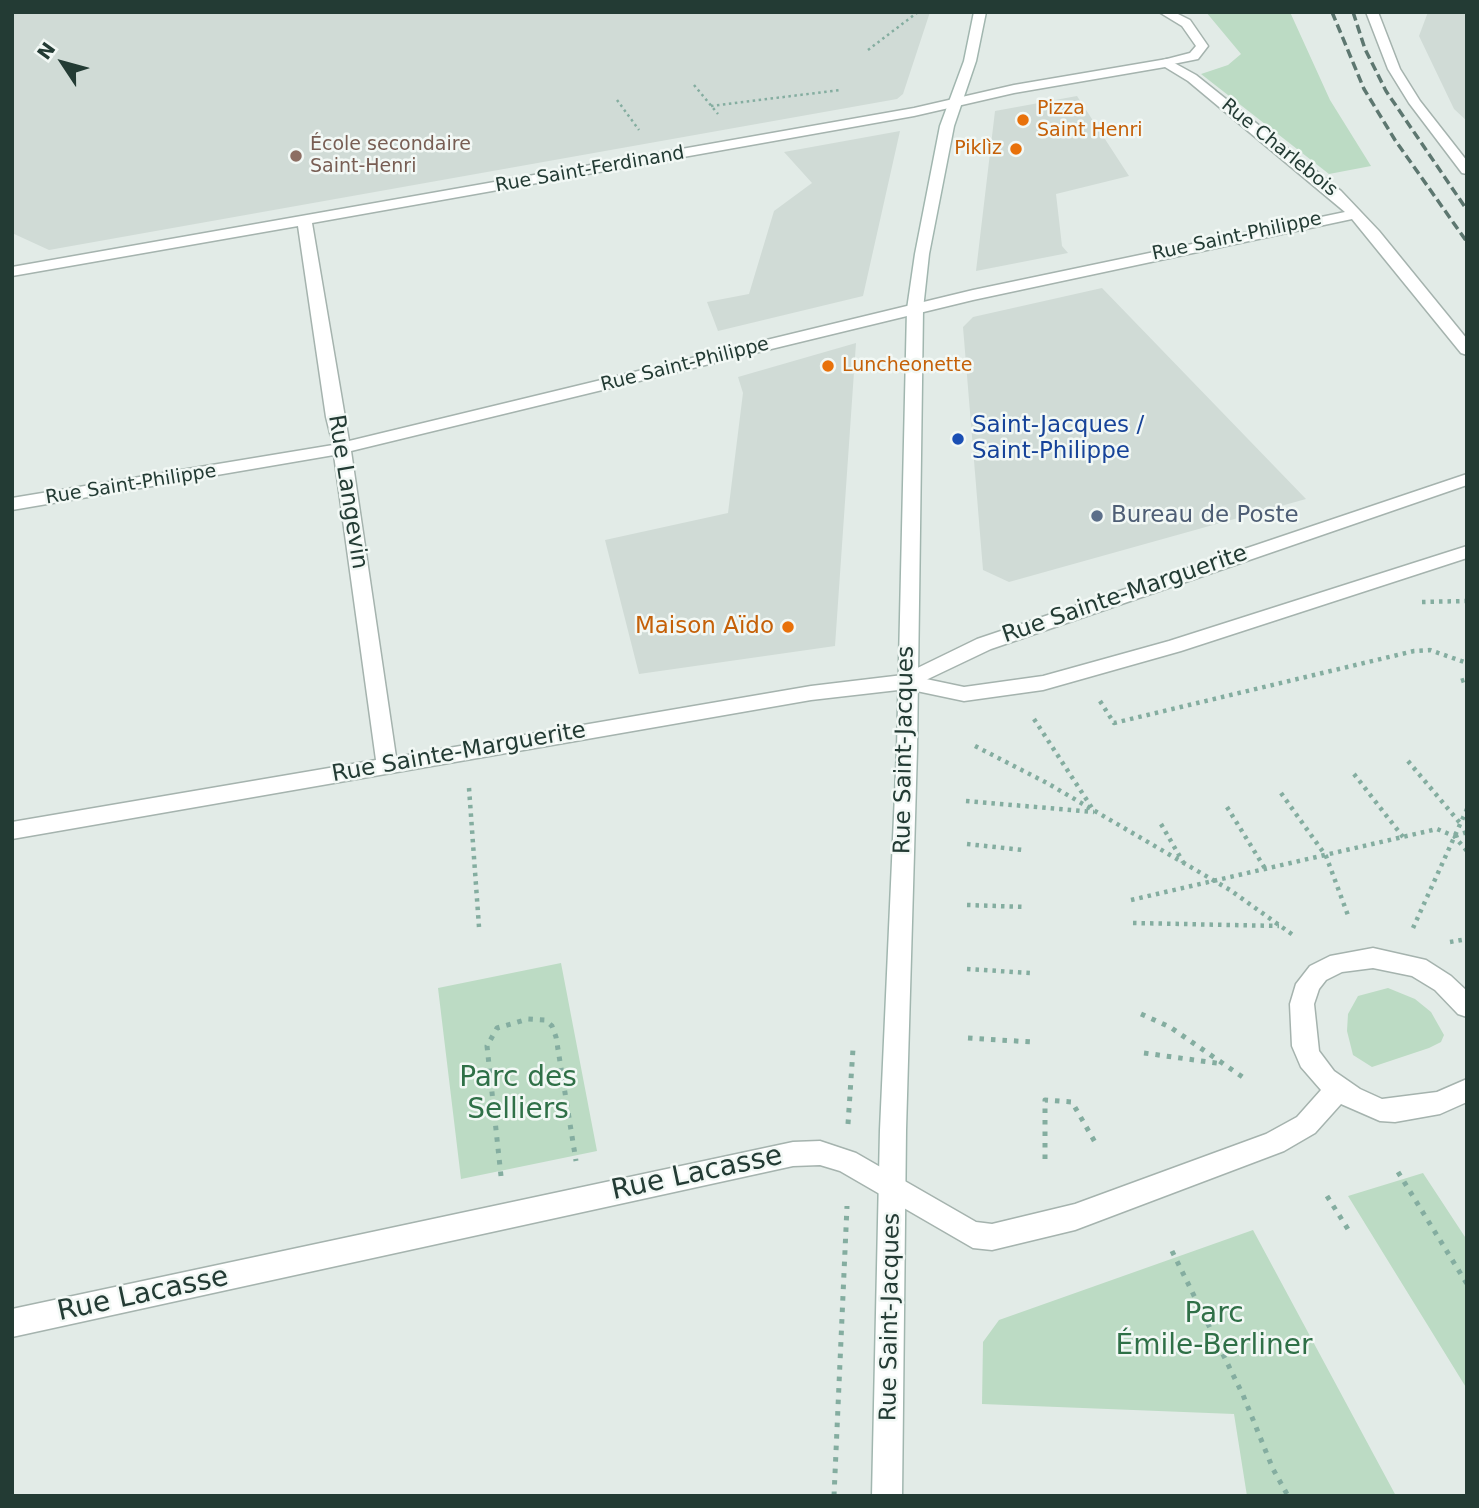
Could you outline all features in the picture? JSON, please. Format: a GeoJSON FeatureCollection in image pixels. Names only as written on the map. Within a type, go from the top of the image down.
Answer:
{"type":"FeatureCollection","features":[{"type":"Feature","properties":{"kind":"street","name":"Rue Saint-Jacques"},"geometry":{"type":"LineString","coordinates":[[887,1496],[893,1130],[915,309],[922,254],[947,127],[970,61],[980,12]]}},
{"type":"Feature","properties":{"kind":"street"},"geometry":{"type":"LineString","coordinates":[[1165,12],[1186,23],[1202,46],[1194,56],[1167,63]]}},
{"type":"Feature","properties":{"kind":"street"},"geometry":{"type":"LineString","coordinates":[[1372,12],[1394,69],[1408,92],[1467,170]]}},
{"type":"Feature","properties":{"kind":"street","name":"Rue Saint-Ferdinand"},"geometry":{"type":"LineString","coordinates":[[12,272],[1167,63]]}},
{"type":"Feature","properties":{"kind":"street","name":"Rue Charlebois"},"geometry":{"type":"LineString","coordinates":[[1167,63],[1203,86],[1336,194],[1467,350]]}},
{"type":"Feature","properties":{"kind":"street","name":"Rue Saint-Philippe"},"geometry":{"type":"LineString","coordinates":[[12,503],[297,459],[915,309],[1084,270],[1355,214]]}},
{"type":"Feature","properties":{"kind":"street","name":"Rue Langevin"},"geometry":{"type":"LineString","coordinates":[[304,220],[342,449],[387,765]]}},
{"type":"Feature","properties":{"kind":"street","name":"Rue Sainte-Marguerite"},"geometry":{"type":"LineString","coordinates":[[907,682],[984,644],[1467,479]]}},
{"type":"Feature","properties":{"kind":"street","name":"Rue Sainte-Marguerite"},"geometry":{"type":"LineString","coordinates":[[12,831],[811,693],[907,682],[964,694],[1043,683],[1174,646],[1467,552]]}},
{"type":"Feature","properties":{"kind":"street"},"geometry":{"type":"LineString","coordinates":[[1467,1007],[1455,993],[1431,975],[1395,960],[1373,958],[1349,960],[1318,973],[1308,984],[1302,1004],[1304,1046],[1317,1069],[1338,1089],[1365,1104],[1395,1111],[1440,1103],[1467,1090]]}},
{"type":"Feature","properties":{"kind":"street","name":"Rue Lacasse"},"geometry":{"type":"LineString","coordinates":[[12,1323],[793,1154],[820,1153],[833,1157],[973,1235],[992,1237],[1075,1217],[1275,1143],[1306,1125],[1338,1089]]}},
{"type":"Feature","properties":{"kind":"path"},"geometry":{"type":"LineString","coordinates":[[869,50],[918,12]]}},
{"type":"Feature","properties":{"kind":"path"},"geometry":{"type":"LineString","coordinates":[[694,85],[725,123]]}},
{"type":"Feature","properties":{"kind":"path"},"geometry":{"type":"LineString","coordinates":[[711,106],[847,89]]}},
{"type":"Feature","properties":{"kind":"path"},"geometry":{"type":"LineString","coordinates":[[617,100],[644,137]]}},
{"type":"Feature","properties":{"kind":"path"},"geometry":{"type":"LineString","coordinates":[[1415,599],[1433,604],[1467,601]]}},
{"type":"Feature","properties":{"kind":"path"},"geometry":{"type":"LineString","coordinates":[[1100,700],[1114,723],[1414,650],[1430,650],[1467,663]]}},
{"type":"Feature","properties":{"kind":"path"},"geometry":{"type":"LineString","coordinates":[[1034,719],[1095,812]]}},
{"type":"Feature","properties":{"kind":"path"},"geometry":{"type":"LineString","coordinates":[[975,746],[1184,863],[1293,935]]}},
{"type":"Feature","properties":{"kind":"path"},"geometry":{"type":"LineString","coordinates":[[1408,761],[1460,823]]}},
{"type":"Feature","properties":{"kind":"path"},"geometry":{"type":"LineString","coordinates":[[1354,774],[1403,837]]}},
{"type":"Feature","properties":{"kind":"path"},"geometry":{"type":"LineString","coordinates":[[468,780],[479,927]]}},
{"type":"Feature","properties":{"kind":"path"},"geometry":{"type":"LineString","coordinates":[[1281,793],[1326,856],[1349,918]]}},
{"type":"Feature","properties":{"kind":"path"},"geometry":{"type":"LineString","coordinates":[[965,801],[1095,812]]}},
{"type":"Feature","properties":{"kind":"path"},"geometry":{"type":"LineString","coordinates":[[1227,807],[1266,870]]}},
{"type":"Feature","properties":{"kind":"path"},"geometry":{"type":"LineString","coordinates":[[1413,928],[1467,808]]}},
{"type":"Feature","properties":{"kind":"path"},"geometry":{"type":"LineString","coordinates":[[1161,824],[1184,863]]}},
{"type":"Feature","properties":{"kind":"path"},"geometry":{"type":"LineString","coordinates":[[1131,900],[1216,883],[1437,829],[1454,836],[1467,851]]}},
{"type":"Feature","properties":{"kind":"path"},"geometry":{"type":"LineString","coordinates":[[1454,836],[1467,832]]}},
{"type":"Feature","properties":{"kind":"path"},"geometry":{"type":"LineString","coordinates":[[967,844],[1023,850]]}},
{"type":"Feature","properties":{"kind":"path"},"geometry":{"type":"LineString","coordinates":[[967,905],[1026,907]]}},
{"type":"Feature","properties":{"kind":"path"},"geometry":{"type":"LineString","coordinates":[[1133,923],[1280,926]]}},
{"type":"Feature","properties":{"kind":"path"},"geometry":{"type":"LineString","coordinates":[[1448,942],[1467,939]]}},
{"type":"Feature","properties":{"kind":"path"},"geometry":{"type":"LineString","coordinates":[[967,969],[1030,973]]}},
{"type":"Feature","properties":{"kind":"path"},"geometry":{"type":"LineString","coordinates":[[1141,1014],[1170,1027],[1244,1078]]}},
{"type":"Feature","properties":{"kind":"path"},"geometry":{"type":"LineString","coordinates":[[502,1177],[487,1046],[490,1036],[497,1028],[528,1019],[545,1020],[552,1026],[556,1037],[577,1162]]}},
{"type":"Feature","properties":{"kind":"path"},"geometry":{"type":"LineString","coordinates":[[968,1038],[1032,1042]]}},
{"type":"Feature","properties":{"kind":"path"},"geometry":{"type":"LineString","coordinates":[[1144,1053],[1225,1065]]}},
{"type":"Feature","properties":{"kind":"path"},"geometry":{"type":"LineString","coordinates":[[1045,1159],[1045,1100],[1072,1102],[1096,1144]]}},
{"type":"Feature","properties":{"kind":"path"},"geometry":{"type":"LineString","coordinates":[[1398,1172],[1467,1284]]}},
{"type":"Feature","properties":{"kind":"path"},"geometry":{"type":"LineString","coordinates":[[1327,1196],[1351,1234]]}},
{"type":"Feature","properties":{"kind":"path","name":"Rue Saint-Jacques"},"geometry":{"type":"LineString","coordinates":[[834,1496],[846,1218]]}},
{"type":"Feature","properties":{"kind":"path"},"geometry":{"type":"LineString","coordinates":[[1172,1251],[1243,1395],[1288,1496]]}},
{"type":"Feature","properties":{"kind":"shaded area","name":"École secondaire Saint-Henri"},"geometry":{"type":"Polygon","coordinates":[[[12,12],[930,12],[903,94],[897,99],[49,250],[12,233],[12,12]]]}},
{"type":"Feature","properties":{"kind":"shaded area"},"geometry":{"type":"Polygon","coordinates":[[[1428,12],[1467,12],[1467,121],[1454,109],[1419,36],[1428,12]]]}},
{"type":"Feature","properties":{"kind":"shaded area"},"geometry":{"type":"Polygon","coordinates":[[[1077,96],[1129,176],[1056,194],[1062,246],[1068,253],[976,271],[995,111],[1077,96]]]}},
{"type":"Feature","properties":{"kind":"shaded area"},"geometry":{"type":"Polygon","coordinates":[[[900,131],[863,296],[718,331],[707,302],[749,294],[774,211],[812,183],[784,152],[900,131]]]}},
{"type":"Feature","properties":{"kind":"shaded area"},"geometry":{"type":"Polygon","coordinates":[[[1102,288],[1306,499],[1009,582],[983,570],[963,327],[973,317],[1102,288]]]}},
{"type":"Feature","properties":{"kind":"shaded area"},"geometry":{"type":"Polygon","coordinates":[[[856,343],[835,646],[639,674],[605,540],[728,513],[743,393],[738,377],[856,343]]]}},
{"type":"Feature","properties":{"kind":"green space"},"geometry":{"type":"Polygon","coordinates":[[[1206,12],[1290,12],[1330,100],[1371,166],[1329,174],[1201,74],[1228,65],[1241,54],[1206,12]]]}},
{"type":"Feature","properties":{"kind":"green space","name":"Parc des Selliers"},"geometry":{"type":"Polygon","coordinates":[[[561,963],[597,1151],[461,1179],[438,988],[561,963]]]}},
{"type":"Feature","properties":{"kind":"green space"},"geometry":{"type":"Polygon","coordinates":[[[1388,988],[1415,999],[1431,1012],[1444,1035],[1441,1042],[1429,1048],[1372,1067],[1353,1055],[1347,1031],[1348,1014],[1358,996],[1388,988]]]}},
{"type":"Feature","properties":{"kind":"green space"},"geometry":{"type":"Polygon","coordinates":[[[1423,1173],[1467,1240],[1467,1389],[1348,1196],[1423,1173]]]}},
{"type":"Feature","properties":{"kind":"green space","name":"Parc Émile-Berliner"},"geometry":{"type":"Polygon","coordinates":[[[1253,1230],[1396,1496],[1247,1496],[1234,1414],[982,1404],[983,1342],[999,1320],[1253,1230]]]}},
{"type":"Feature","properties":{"kind":"railway"},"geometry":{"type":"LineString","coordinates":[[1332,12],[1364,89],[1395,140],[1467,242]]}},
{"type":"Feature","properties":{"kind":"railway"},"geometry":{"type":"LineString","coordinates":[[1353,12],[1365,49],[1386,91],[1467,210]]}},
{"type":"Feature","properties":{"kind":"place","name":"Pizza Saint Henri"},"geometry":{"type":"Point","coordinates":[1023,120]}},
{"type":"Feature","properties":{"kind":"place","name":"Piklìz"},"geometry":{"type":"Point","coordinates":[1016,149]}},
{"type":"Feature","properties":{"kind":"place","name":"École secondaire Saint-Henri"},"geometry":{"type":"Point","coordinates":[296,156]}},
{"type":"Feature","properties":{"kind":"place","name":"Luncheonette"},"geometry":{"type":"Point","coordinates":[828,366]}},
{"type":"Feature","properties":{"kind":"place","name":"Saint-Jacques / Saint-Philippe"},"geometry":{"type":"Point","coordinates":[958,439]}},
{"type":"Feature","properties":{"kind":"place","name":"Bureau de Poste"},"geometry":{"type":"Point","coordinates":[1097,516]}},
{"type":"Feature","properties":{"kind":"place","name":"Maison Aïdo"},"geometry":{"type":"Point","coordinates":[788,627]}}]}
